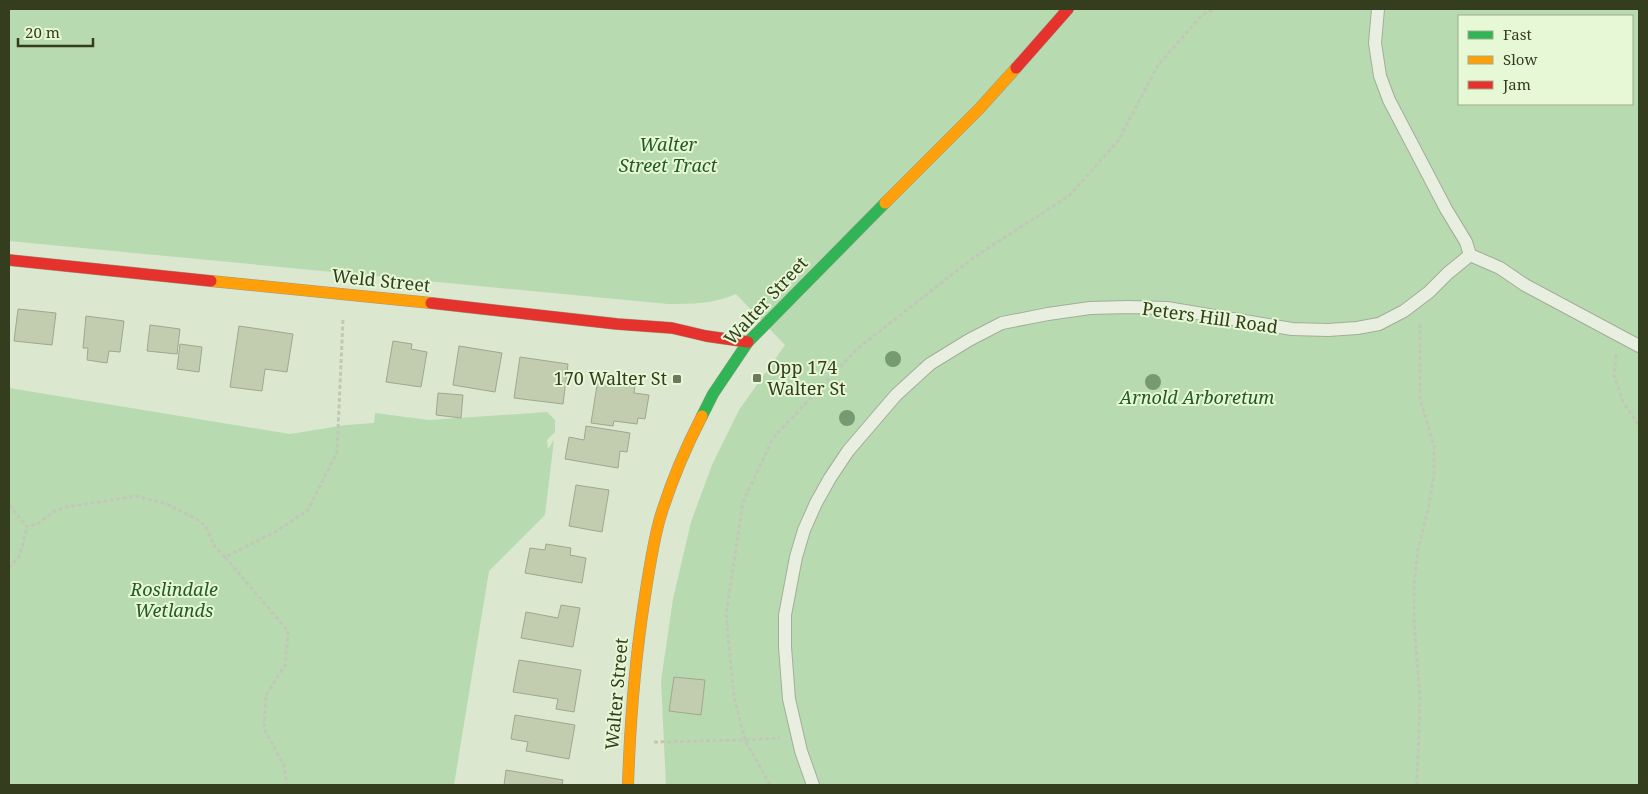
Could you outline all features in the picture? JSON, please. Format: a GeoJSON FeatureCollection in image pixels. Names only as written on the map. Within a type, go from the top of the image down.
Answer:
{"type":"FeatureCollection","features":[{"type":"Feature","properties":{"kind":"street","name":"Walter Street"},"geometry":{"type":"LineString","coordinates":[[628,785],[630,730],[640,633],[648,576],[660,519],[684,451],[713,394],[748,342],[979,109],[1068,9]]}},
{"type":"Feature","properties":{"kind":"street","name":"Weld Street"},"geometry":{"type":"LineString","coordinates":[[9,260],[617,324],[672,328],[706,336],[748,342]]}},
{"type":"Feature","properties":{"kind":"lane"},"geometry":{"type":"LineString","coordinates":[[1378,9],[1374,44],[1380,76],[1389,100],[1446,209],[1466,242],[1470,255],[1500,268],[1525,285],[1639,346]]}},
{"type":"Feature","properties":{"kind":"lane","name":"Peters Hill Road"},"geometry":{"type":"LineString","coordinates":[[813,785],[789,700],[785,615],[796,557],[804,530],[816,503],[848,451],[896,395],[930,364],[969,340],[1002,323],[1090,308],[1166,308],[1292,329],[1328,330],[1379,324],[1404,311],[1470,255]]}},
{"type":"Feature","properties":{"kind":"path"},"geometry":{"type":"LineString","coordinates":[[770,785],[745,740],[734,697],[726,614],[743,502],[773,438],[857,349],[974,258],[1070,195],[1118,141],[1158,66],[1202,15],[1215,9]]}},
{"type":"Feature","properties":{"kind":"path"},"geometry":{"type":"LineString","coordinates":[[225,558],[255,544],[308,510],[337,452],[343,312],[346,295]]}},
{"type":"Feature","properties":{"kind":"path"},"geometry":{"type":"LineString","coordinates":[[1417,785],[1420,698],[1414,622],[1414,584],[1418,550],[1434,475],[1434,446],[1420,399],[1421,298]]}},
{"type":"Feature","properties":{"kind":"path"},"geometry":{"type":"LineString","coordinates":[[1618,334],[1614,375],[1623,402],[1639,426]]}},
{"type":"Feature","properties":{"kind":"path"},"geometry":{"type":"LineString","coordinates":[[27,527],[37,524],[53,512],[66,507],[136,496],[167,504],[205,525],[215,547],[288,631],[285,665],[266,695],[264,728],[284,765],[287,785]]}},
{"type":"Feature","properties":{"kind":"path"},"geometry":{"type":"LineString","coordinates":[[9,505],[27,527]]}},
{"type":"Feature","properties":{"kind":"path"},"geometry":{"type":"LineString","coordinates":[[9,568],[20,555],[27,527]]}},
{"type":"Feature","properties":{"kind":"path"},"geometry":{"type":"LineString","coordinates":[[649,742],[798,737]]}},
{"type":"Feature","properties":{"kind":"green space","name":"Arnold Arboretum"},"geometry":{"type":"Polygon","coordinates":[[[9,9],[1639,9],[1639,785],[666,785],[661,681],[673,599],[691,522],[712,465],[739,410],[785,345],[736,294],[711,302],[668,304],[9,241],[9,9]]]}},
{"type":"Feature","properties":{"kind":"green space","name":"Roslindale Wetlands"},"geometry":{"type":"Polygon","coordinates":[[[9,388],[290,434],[346,425],[374,423],[375,413],[429,420],[547,412],[555,420],[555,432],[547,440],[548,449],[554,440],[545,515],[489,571],[454,785],[9,785],[9,388]]]}},
{"type":"Feature","properties":{"kind":"building"},"geometry":{"type":"Polygon","coordinates":[[[18,309],[56,313],[52,345],[14,341],[18,309]]]}},
{"type":"Feature","properties":{"kind":"building"},"geometry":{"type":"Polygon","coordinates":[[[86,316],[124,321],[120,352],[109,351],[107,363],[87,360],[88,348],[83,348],[86,316]]]}},
{"type":"Feature","properties":{"kind":"building"},"geometry":{"type":"Polygon","coordinates":[[[150,325],[180,329],[177,354],[147,351],[150,325]]]}},
{"type":"Feature","properties":{"kind":"building"},"geometry":{"type":"Polygon","coordinates":[[[239,326],[293,334],[287,372],[265,369],[262,391],[230,387],[239,326]]]}},
{"type":"Feature","properties":{"kind":"building"},"geometry":{"type":"Polygon","coordinates":[[[393,341],[412,344],[411,349],[427,352],[421,387],[386,382],[393,341]]]}},
{"type":"Feature","properties":{"kind":"building"},"geometry":{"type":"Polygon","coordinates":[[[180,344],[202,347],[199,372],[177,369],[180,344]]]}},
{"type":"Feature","properties":{"kind":"building"},"geometry":{"type":"Polygon","coordinates":[[[459,346],[502,353],[495,392],[453,385],[459,346]]]}},
{"type":"Feature","properties":{"kind":"building"},"geometry":{"type":"Polygon","coordinates":[[[520,357],[568,364],[563,404],[514,398],[520,357]]]}},
{"type":"Feature","properties":{"kind":"building"},"geometry":{"type":"Polygon","coordinates":[[[598,379],[635,385],[634,393],[649,395],[645,419],[638,418],[637,424],[614,421],[613,426],[591,423],[598,379]]]}},
{"type":"Feature","properties":{"kind":"building"},"geometry":{"type":"Polygon","coordinates":[[[438,393],[463,395],[461,418],[436,415],[438,393]]]}},
{"type":"Feature","properties":{"kind":"building"},"geometry":{"type":"Polygon","coordinates":[[[586,426],[630,433],[627,452],[620,451],[618,468],[565,459],[569,437],[584,440],[586,426]]]}},
{"type":"Feature","properties":{"kind":"building"},"geometry":{"type":"Polygon","coordinates":[[[576,485],[609,490],[602,532],[569,526],[576,485]]]}},
{"type":"Feature","properties":{"kind":"building"},"geometry":{"type":"Polygon","coordinates":[[[546,544],[571,548],[570,555],[586,558],[582,583],[525,573],[530,548],[545,550],[546,544]]]}},
{"type":"Feature","properties":{"kind":"building"},"geometry":{"type":"Polygon","coordinates":[[[561,605],[580,608],[573,647],[521,638],[526,612],[558,618],[561,605]]]}},
{"type":"Feature","properties":{"kind":"building"},"geometry":{"type":"Polygon","coordinates":[[[519,660],[581,670],[574,712],[556,709],[558,699],[513,692],[519,660]]]}},
{"type":"Feature","properties":{"kind":"building"},"geometry":{"type":"Polygon","coordinates":[[[674,677],[705,680],[701,715],[669,711],[674,677]]]}},
{"type":"Feature","properties":{"kind":"building"},"geometry":{"type":"Polygon","coordinates":[[[515,715],[575,725],[569,759],[526,751],[528,742],[511,739],[515,715]]]}},
{"type":"Feature","properties":{"kind":"building"},"geometry":{"type":"Polygon","coordinates":[[[506,770],[563,780],[562,785],[504,785],[506,770]]]}},
{"type":"Feature","properties":{"kind":"traffic: fast"},"geometry":{"type":"LineString","coordinates":[[702,416],[713,394],[748,342],[885,203]]}},
{"type":"Feature","properties":{"kind":"traffic: slow"},"geometry":{"type":"LineString","coordinates":[[885,203],[979,109],[1016,68]]}},
{"type":"Feature","properties":{"kind":"traffic: slow"},"geometry":{"type":"LineString","coordinates":[[211,281],[431,303]]}},
{"type":"Feature","properties":{"kind":"traffic: slow"},"geometry":{"type":"LineString","coordinates":[[628,785],[636,667],[641,620],[653,547],[669,492],[684,453],[702,416]]}},
{"type":"Feature","properties":{"kind":"traffic: jam"},"geometry":{"type":"LineString","coordinates":[[1016,68],[1068,9]]}},
{"type":"Feature","properties":{"kind":"traffic: jam"},"geometry":{"type":"LineString","coordinates":[[9,260],[211,281]]}},
{"type":"Feature","properties":{"kind":"traffic: jam"},"geometry":{"type":"LineString","coordinates":[[431,303],[617,324],[672,328],[706,336],[748,342]]}},
{"type":"Feature","properties":{"kind":"place","name":"Opp 174 Walter St"},"geometry":{"type":"Point","coordinates":[757,378]}},
{"type":"Feature","properties":{"kind":"place","name":"170 Walter St"},"geometry":{"type":"Point","coordinates":[677,379]}},
{"type":"Feature","properties":{"kind":"park label","name":"Walter Street Tract"},"geometry":{"type":"Point","coordinates":[668,155]}}]}
